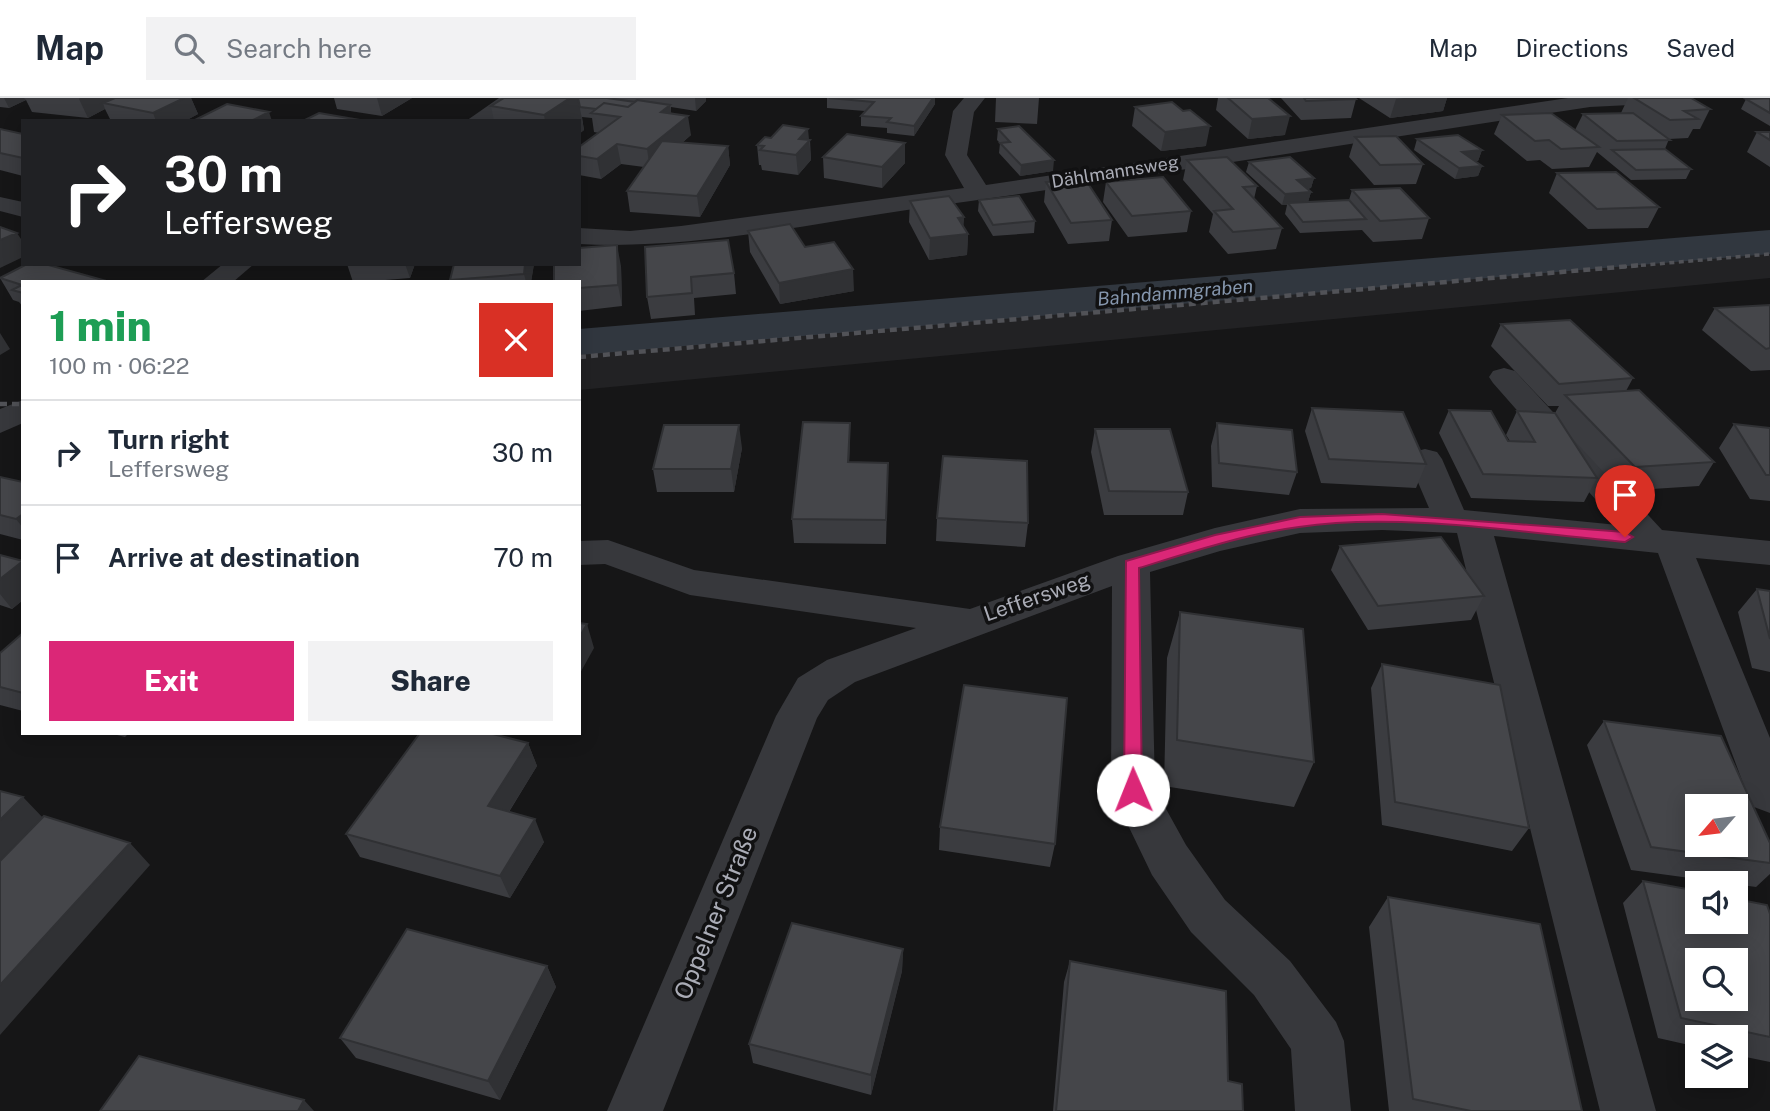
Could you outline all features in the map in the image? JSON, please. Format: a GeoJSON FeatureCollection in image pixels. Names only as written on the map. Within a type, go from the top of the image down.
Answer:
{"type":"FeatureCollection","features":[{"type":"Feature","properties":{"kind":"street"},"geometry":{"type":"LineString","coordinates":[[480,119],[514,98]]}},
{"type":"Feature","properties":{"kind":"street"},"geometry":{"type":"LineString","coordinates":[[975,98],[964,111],[956,155],[979,193]]}},
{"type":"Feature","properties":{"kind":"street","name":"Dählmannsweg"},"geometry":{"type":"LineString","coordinates":[[581,236],[630,239],[681,234],[979,193],[1590,101],[1650,98]]}},
{"type":"Feature","properties":{"kind":"street"},"geometry":{"type":"LineString","coordinates":[[0,204],[21,209]]}},
{"type":"Feature","properties":{"kind":"street"},"geometry":{"type":"LineString","coordinates":[[216,280],[234,266]]}},
{"type":"Feature","properties":{"kind":"street"},"geometry":{"type":"LineString","coordinates":[[1504,377],[1662,541],[1770,794]]}},
{"type":"Feature","properties":{"kind":"street"},"geometry":{"type":"LineString","coordinates":[[0,423],[21,410]]}},
{"type":"Feature","properties":{"kind":"street"},"geometry":{"type":"LineString","coordinates":[[1425,459],[1462,522],[1628,1111]]}},
{"type":"Feature","properties":{"kind":"street","name":"Leffersweg"},"geometry":{"type":"LineString","coordinates":[[797,716],[813,690],[841,671],[968,622],[1131,565],[1215,540],[1300,522],[1382,518],[1462,522],[1770,553]]}},
{"type":"Feature","properties":{"kind":"street","name":"Leffersweg"},"geometry":{"type":"LineString","coordinates":[[581,554],[608,552],[690,582],[968,622]]}},
{"type":"Feature","properties":{"kind":"street"},"geometry":{"type":"LineString","coordinates":[[1131,565],[1133,790],[1169,860],[1208,916],[1272,978],[1317,1041],[1323,1111]]}},
{"type":"Feature","properties":{"kind":"street","name":"Oppelner Straße"},"geometry":{"type":"LineString","coordinates":[[635,1111],[797,716]]}},
{"type":"Feature","properties":{"kind":"shaded area"},"geometry":{"type":"Polygon","coordinates":[[[1770,231],[1770,278],[581,390],[581,336],[1770,231]]]}},
{"type":"Feature","properties":{"kind":"building"},"geometry":{"type":"Polygon","coordinates":[[[115,98],[184,98],[153,113],[103,103],[115,98]]]}},
{"type":"Feature","properties":{"kind":"building"},"geometry":{"type":"Polygon","coordinates":[[[504,98],[570,98],[544,115],[491,106],[504,98]]]}},
{"type":"Feature","properties":{"kind":"building"},"geometry":{"type":"Polygon","coordinates":[[[578,98],[635,102],[628,107],[604,103],[596,109],[580,107],[578,98]]]}},
{"type":"Feature","properties":{"kind":"building"},"geometry":{"type":"Polygon","coordinates":[[[829,98],[933,98],[914,126],[887,122],[891,118],[861,116],[874,102],[829,98]]]}},
{"type":"Feature","properties":{"kind":"building"},"geometry":{"type":"Polygon","coordinates":[[[1228,98],[1268,98],[1290,116],[1252,119],[1228,98]]]}},
{"type":"Feature","properties":{"kind":"building"},"geometry":{"type":"Polygon","coordinates":[[[1304,98],[1355,98],[1356,99],[1306,101],[1304,98]]]}},
{"type":"Feature","properties":{"kind":"building"},"geometry":{"type":"Polygon","coordinates":[[[1634,98],[1691,98],[1710,109],[1684,111],[1698,119],[1670,120],[1634,98]]]}},
{"type":"Feature","properties":{"kind":"building"},"geometry":{"type":"Polygon","coordinates":[[[1770,98],[1770,113],[1746,99],[1770,98]]]}},
{"type":"Feature","properties":{"kind":"building"},"geometry":{"type":"Polygon","coordinates":[[[637,100],[670,105],[661,112],[688,116],[647,149],[617,144],[597,159],[581,156],[581,146],[620,117],[591,113],[604,103],[628,107],[637,100]]]}},
{"type":"Feature","properties":{"kind":"building"},"geometry":{"type":"Polygon","coordinates":[[[1172,102],[1183,111],[1190,110],[1210,126],[1165,132],[1135,107],[1172,102]]]}},
{"type":"Feature","properties":{"kind":"building"},"geometry":{"type":"Polygon","coordinates":[[[227,104],[269,112],[255,119],[197,119],[227,104]]]}},
{"type":"Feature","properties":{"kind":"building"},"geometry":{"type":"Polygon","coordinates":[[[319,113],[354,119],[307,119],[319,113]]]}},
{"type":"Feature","properties":{"kind":"building"},"geometry":{"type":"Polygon","coordinates":[[[1551,113],[1599,147],[1561,149],[1549,140],[1535,141],[1502,115],[1551,113]]]}},
{"type":"Feature","properties":{"kind":"building"},"geometry":{"type":"Polygon","coordinates":[[[1633,113],[1670,140],[1617,141],[1583,114],[1633,113]]]}},
{"type":"Feature","properties":{"kind":"building"},"geometry":{"type":"Polygon","coordinates":[[[783,125],[808,129],[799,139],[810,140],[796,155],[760,150],[764,146],[757,145],[765,137],[771,138],[783,125]]]}},
{"type":"Feature","properties":{"kind":"building"},"geometry":{"type":"Polygon","coordinates":[[[1019,126],[1054,160],[1021,165],[1000,143],[1010,142],[998,129],[1019,126]]]}},
{"type":"Feature","properties":{"kind":"building"},"geometry":{"type":"Polygon","coordinates":[[[0,129],[21,134],[21,158],[0,153],[0,129]]]}},
{"type":"Feature","properties":{"kind":"building"},"geometry":{"type":"Polygon","coordinates":[[[1757,132],[1770,132],[1770,140],[1757,132]]]}},
{"type":"Feature","properties":{"kind":"building"},"geometry":{"type":"Polygon","coordinates":[[[847,134],[905,143],[882,167],[823,157],[847,134]]]}},
{"type":"Feature","properties":{"kind":"building"},"geometry":{"type":"Polygon","coordinates":[[[1458,135],[1482,150],[1462,152],[1482,166],[1459,168],[1417,139],[1458,135]]]}},
{"type":"Feature","properties":{"kind":"building"},"geometry":{"type":"Polygon","coordinates":[[[1396,136],[1423,164],[1380,165],[1355,137],[1396,136]]]}},
{"type":"Feature","properties":{"kind":"building"},"geometry":{"type":"Polygon","coordinates":[[[662,141],[728,146],[697,196],[627,191],[662,141]]]}},
{"type":"Feature","properties":{"kind":"building"},"geometry":{"type":"Polygon","coordinates":[[[1665,149],[1691,169],[1636,170],[1612,150],[1665,149]]]}},
{"type":"Feature","properties":{"kind":"building"},"geometry":{"type":"Polygon","coordinates":[[[1227,157],[1257,186],[1243,187],[1282,228],[1233,232],[1214,211],[1233,209],[1187,160],[1227,157]]]}},
{"type":"Feature","properties":{"kind":"building"},"geometry":{"type":"Polygon","coordinates":[[[1290,157],[1314,178],[1297,180],[1311,192],[1285,194],[1249,162],[1290,157]]]}},
{"type":"Feature","properties":{"kind":"building"},"geometry":{"type":"Polygon","coordinates":[[[1616,172],[1659,207],[1597,209],[1557,173],[1616,172]]]}},
{"type":"Feature","properties":{"kind":"building"},"geometry":{"type":"Polygon","coordinates":[[[1163,177],[1191,211],[1132,216],[1106,182],[1163,177]]]}},
{"type":"Feature","properties":{"kind":"building"},"geometry":{"type":"Polygon","coordinates":[[[1085,179],[1112,220],[1071,223],[1046,182],[1085,179]]]}},
{"type":"Feature","properties":{"kind":"building"},"geometry":{"type":"Polygon","coordinates":[[[1400,188],[1429,218],[1380,221],[1352,190],[1400,188]]]}},
{"type":"Feature","properties":{"kind":"building"},"geometry":{"type":"Polygon","coordinates":[[[949,196],[964,217],[958,218],[968,234],[930,238],[910,201],[949,196]]]}},
{"type":"Feature","properties":{"kind":"building"},"geometry":{"type":"Polygon","coordinates":[[[1019,196],[1035,221],[993,225],[979,200],[1019,196]]]}},
{"type":"Feature","properties":{"kind":"building"},"geometry":{"type":"Polygon","coordinates":[[[1349,200],[1366,219],[1303,222],[1288,203],[1349,200]]]}},
{"type":"Feature","properties":{"kind":"building"},"geometry":{"type":"Polygon","coordinates":[[[790,224],[805,247],[834,242],[853,269],[779,283],[748,231],[790,224]]]}},
{"type":"Feature","properties":{"kind":"building"},"geometry":{"type":"Polygon","coordinates":[[[0,227],[17,233],[0,240],[0,227]]]}},
{"type":"Feature","properties":{"kind":"building"},"geometry":{"type":"Polygon","coordinates":[[[728,240],[734,273],[691,277],[692,293],[647,297],[645,247],[728,240]]]}},
{"type":"Feature","properties":{"kind":"building"},"geometry":{"type":"Polygon","coordinates":[[[617,245],[618,285],[581,288],[581,280],[554,280],[554,266],[581,266],[581,248],[617,245]]]}},
{"type":"Feature","properties":{"kind":"building"},"geometry":{"type":"Polygon","coordinates":[[[23,266],[52,266],[103,280],[21,280],[21,285],[0,278],[23,266]]]}},
{"type":"Feature","properties":{"kind":"building"},"geometry":{"type":"Polygon","coordinates":[[[454,266],[525,266],[524,274],[450,280],[454,266]]]}},
{"type":"Feature","properties":{"kind":"building"},"geometry":{"type":"Polygon","coordinates":[[[21,286],[21,292],[12,290],[21,286]]]}},
{"type":"Feature","properties":{"kind":"building"},"geometry":{"type":"Polygon","coordinates":[[[1770,305],[1770,348],[1766,349],[1715,308],[1770,305]]]}},
{"type":"Feature","properties":{"kind":"building"},"geometry":{"type":"Polygon","coordinates":[[[1570,320],[1633,378],[1559,384],[1501,324],[1570,320]]]}},
{"type":"Feature","properties":{"kind":"building"},"geometry":{"type":"Polygon","coordinates":[[[1639,390],[1714,462],[1635,467],[1565,395],[1639,390]]]}},
{"type":"Feature","properties":{"kind":"building"},"geometry":{"type":"Polygon","coordinates":[[[1312,408],[1403,412],[1426,464],[1329,459],[1312,408]]]}},
{"type":"Feature","properties":{"kind":"building"},"geometry":{"type":"Polygon","coordinates":[[[1449,410],[1491,411],[1508,441],[1535,442],[1517,411],[1555,413],[1597,478],[1483,474],[1449,410]]]}},
{"type":"Feature","properties":{"kind":"building"},"geometry":{"type":"Polygon","coordinates":[[[803,422],[850,423],[848,462],[888,463],[886,520],[792,519],[803,422]]]}},
{"type":"Feature","properties":{"kind":"building"},"geometry":{"type":"Polygon","coordinates":[[[1217,423],[1292,430],[1297,472],[1219,463],[1217,423]]]}},
{"type":"Feature","properties":{"kind":"building"},"geometry":{"type":"Polygon","coordinates":[[[1734,424],[1770,428],[1770,475],[1766,475],[1734,424]]]}},
{"type":"Feature","properties":{"kind":"building"},"geometry":{"type":"Polygon","coordinates":[[[664,425],[739,425],[731,469],[653,469],[664,425]]]}},
{"type":"Feature","properties":{"kind":"building"},"geometry":{"type":"Polygon","coordinates":[[[1095,429],[1170,429],[1188,492],[1109,491],[1095,429]]]}},
{"type":"Feature","properties":{"kind":"building"},"geometry":{"type":"Polygon","coordinates":[[[943,456],[1027,461],[1028,523],[937,518],[943,456]]]}},
{"type":"Feature","properties":{"kind":"building"},"geometry":{"type":"Polygon","coordinates":[[[0,477],[21,482],[21,515],[16,519],[0,515],[0,477]]]}},
{"type":"Feature","properties":{"kind":"building"},"geometry":{"type":"Polygon","coordinates":[[[1441,537],[1484,596],[1378,606],[1340,546],[1441,537]]]}},
{"type":"Feature","properties":{"kind":"building"},"geometry":{"type":"Polygon","coordinates":[[[0,555],[21,560],[21,563],[0,579],[0,555]]]}},
{"type":"Feature","properties":{"kind":"building"},"geometry":{"type":"Polygon","coordinates":[[[1757,589],[1770,591],[1770,639],[1757,589]]]}},
{"type":"Feature","properties":{"kind":"building"},"geometry":{"type":"Polygon","coordinates":[[[1180,612],[1303,629],[1314,762],[1177,740],[1180,612]]]}},
{"type":"Feature","properties":{"kind":"building"},"geometry":{"type":"Polygon","coordinates":[[[581,623],[587,624],[581,634],[581,623]]]}},
{"type":"Feature","properties":{"kind":"building"},"geometry":{"type":"Polygon","coordinates":[[[21,635],[21,692],[0,687],[0,653],[21,635]]]}},
{"type":"Feature","properties":{"kind":"building"},"geometry":{"type":"Polygon","coordinates":[[[1382,664],[1500,685],[1529,828],[1395,802],[1382,664]]]}},
{"type":"Feature","properties":{"kind":"building"},"geometry":{"type":"Polygon","coordinates":[[[964,685],[1067,698],[1055,844],[940,827],[964,685]]]}},
{"type":"Feature","properties":{"kind":"building"},"geometry":{"type":"Polygon","coordinates":[[[1604,721],[1721,736],[1748,794],[1685,794],[1685,852],[1651,847],[1604,721]]]}},
{"type":"Feature","properties":{"kind":"building"},"geometry":{"type":"Polygon","coordinates":[[[419,735],[497,735],[528,743],[488,806],[535,819],[500,876],[346,834],[419,735]]]}},
{"type":"Feature","properties":{"kind":"building"},"geometry":{"type":"Polygon","coordinates":[[[0,791],[23,797],[0,820],[0,791]]]}},
{"type":"Feature","properties":{"kind":"building"},"geometry":{"type":"Polygon","coordinates":[[[1748,795],[1770,843],[1770,863],[1733,858],[1748,858],[1748,795]]]}},
{"type":"Feature","properties":{"kind":"building"},"geometry":{"type":"Polygon","coordinates":[[[44,816],[130,843],[0,985],[0,861],[44,816]]]}},
{"type":"Feature","properties":{"kind":"building"},"geometry":{"type":"Polygon","coordinates":[[[1643,881],[1685,889],[1685,934],[1748,934],[1748,901],[1767,905],[1770,914],[1770,1037],[1748,1032],[1748,1025],[1714,1025],[1681,1018],[1643,881]]]}},
{"type":"Feature","properties":{"kind":"building"},"geometry":{"type":"Polygon","coordinates":[[[1388,897],[1540,924],[1582,1111],[1471,1111],[1413,1099],[1388,897]]]}},
{"type":"Feature","properties":{"kind":"building"},"geometry":{"type":"Polygon","coordinates":[[[792,923],[903,949],[871,1075],[749,1044],[792,923]]]}},
{"type":"Feature","properties":{"kind":"building"},"geometry":{"type":"Polygon","coordinates":[[[407,929],[547,966],[488,1081],[340,1038],[407,929]]]}},
{"type":"Feature","properties":{"kind":"building"},"geometry":{"type":"Polygon","coordinates":[[[1070,961],[1226,991],[1228,1081],[1242,1084],[1243,1111],[1056,1111],[1070,961]]]}},
{"type":"Feature","properties":{"kind":"building"},"geometry":{"type":"Polygon","coordinates":[[[139,1056],[304,1100],[298,1111],[100,1111],[139,1056]]]}},
{"type":"Feature","properties":{"kind":"waterway","name":"Bahndammgraben"},"geometry":{"type":"LineString","coordinates":[[581,342],[1770,242]]}},
{"type":"Feature","properties":{"kind":"railway"},"geometry":{"type":"LineString","coordinates":[[1622,267],[1770,254]]}},
{"type":"Feature","properties":{"kind":"railway"},"geometry":{"type":"LineString","coordinates":[[581,357],[1642,265]]}},
{"type":"Feature","properties":{"kind":"railway"},"geometry":{"type":"LineString","coordinates":[[0,404],[21,404]]}},
{"type":"Feature","properties":{"kind":"route"},"geometry":{"type":"LineString","coordinates":[[1133,790],[1131,565],[1215,540],[1300,522],[1382,518],[1625,537]]}}]}
